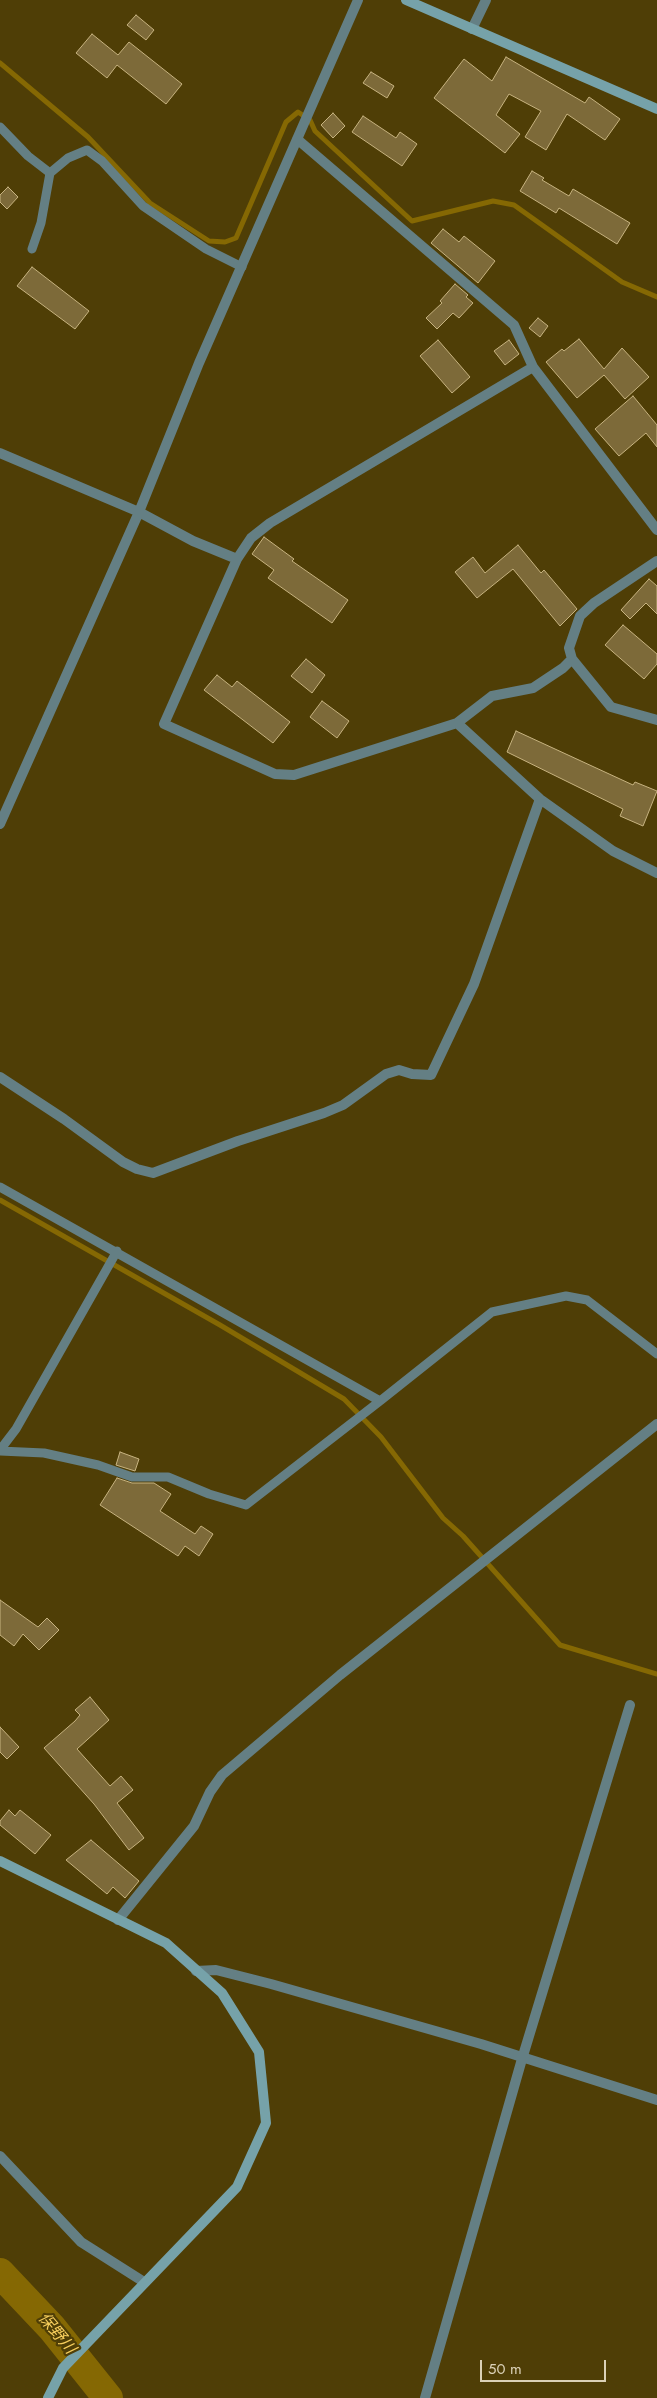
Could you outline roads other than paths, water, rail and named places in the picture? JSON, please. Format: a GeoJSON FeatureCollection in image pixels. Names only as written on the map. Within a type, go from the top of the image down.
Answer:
{"type":"FeatureCollection","features":[{"type":"Feature","properties":{"kind":"street"},"geometry":{"type":"LineString","coordinates":[[0,824],[139,512],[199,363],[358,0]]}},
{"type":"Feature","properties":{"kind":"street"},"geometry":{"type":"LineString","coordinates":[[406,0],[657,109]]}},
{"type":"Feature","properties":{"kind":"street"},"geometry":{"type":"LineString","coordinates":[[472,30],[486,0]]}},
{"type":"Feature","properties":{"kind":"street"},"geometry":{"type":"LineString","coordinates":[[299,135],[514,325],[533,367],[657,530]]}},
{"type":"Feature","properties":{"kind":"street"},"geometry":{"type":"LineString","coordinates":[[533,367],[270,523],[251,538],[237,558],[164,724],[275,774],[294,776],[458,722],[492,696],[533,688],[563,668],[572,659]]}},
{"type":"Feature","properties":{"kind":"street"},"geometry":{"type":"LineString","coordinates":[[0,453],[139,512],[193,541],[237,558]]}},
{"type":"Feature","properties":{"kind":"street"},"geometry":{"type":"LineString","coordinates":[[657,562],[594,603],[580,616],[570,639],[569,648],[572,659],[611,707],[657,720]]}},
{"type":"Feature","properties":{"kind":"street"},"geometry":{"type":"LineString","coordinates":[[458,722],[540,799],[613,851],[657,873]]}},
{"type":"Feature","properties":{"kind":"street"},"geometry":{"type":"LineString","coordinates":[[0,1077],[64,1119],[123,1162],[137,1169],[153,1173],[343,1105],[386,1074],[399,1070],[412,1074],[431,1075],[474,984],[540,799]]}},
{"type":"Feature","properties":{"kind":"street"},"geometry":{"type":"LineString","coordinates":[[118,1920],[189,1832],[222,1775],[340,1675],[657,1424]]}},
{"type":"Feature","properties":{"kind":"street"},"geometry":{"type":"LineString","coordinates":[[425,2398],[522,2059],[630,1705]]}},
{"type":"Feature","properties":{"kind":"street"},"geometry":{"type":"LineString","coordinates":[[0,1861],[166,1943],[222,1993],[259,2052],[266,2123],[237,2187],[63,2368],[48,2398]]}},
{"type":"Feature","properties":{"kind":"street"},"geometry":{"type":"LineString","coordinates":[[196,1971],[216,1970],[271,1984],[482,2044],[522,2059],[657,2100]]}},
{"type":"Feature","properties":{"kind":"street"},"geometry":{"type":"LineString","coordinates":[[0,2156],[81,2242],[144,2282]]}},
{"type":"Feature","properties":{"kind":"lane"},"geometry":{"type":"LineString","coordinates":[[0,127],[28,156],[50,173]]}},
{"type":"Feature","properties":{"kind":"lane"},"geometry":{"type":"LineString","coordinates":[[32,249],[40,224],[50,173],[68,158],[87,150],[102,161],[142,206],[206,249],[242,267]]}},
{"type":"Feature","properties":{"kind":"lane"},"geometry":{"type":"LineString","coordinates":[[0,1187],[117,1251],[380,1401]]}},
{"type":"Feature","properties":{"kind":"lane"},"geometry":{"type":"LineString","coordinates":[[0,1451],[16,1429],[117,1251]]}},
{"type":"Feature","properties":{"kind":"lane"},"geometry":{"type":"LineString","coordinates":[[0,1451],[44,1453],[98,1464],[132,1477],[168,1477],[210,1494],[246,1505],[353,1423],[492,1312],[566,1296],[587,1300],[657,1354]]}},
{"type":"Feature","properties":{"kind":"waterway"},"geometry":{"type":"LineString","coordinates":[[0,63],[88,137],[150,203],[209,241],[225,242],[236,238],[286,122],[298,112],[310,120],[315,131],[412,221],[493,201],[514,205],[622,282],[657,297]]}},
{"type":"Feature","properties":{"kind":"waterway"},"geometry":{"type":"LineString","coordinates":[[0,1200],[220,1325],[344,1399],[381,1437],[443,1518],[463,1536],[560,1645],[657,1674]]}},
{"type":"Feature","properties":{"kind":"waterway","name":"保野川"},"geometry":{"type":"LineString","coordinates":[[0,2273],[52,2328],[108,2398]]}}]}
